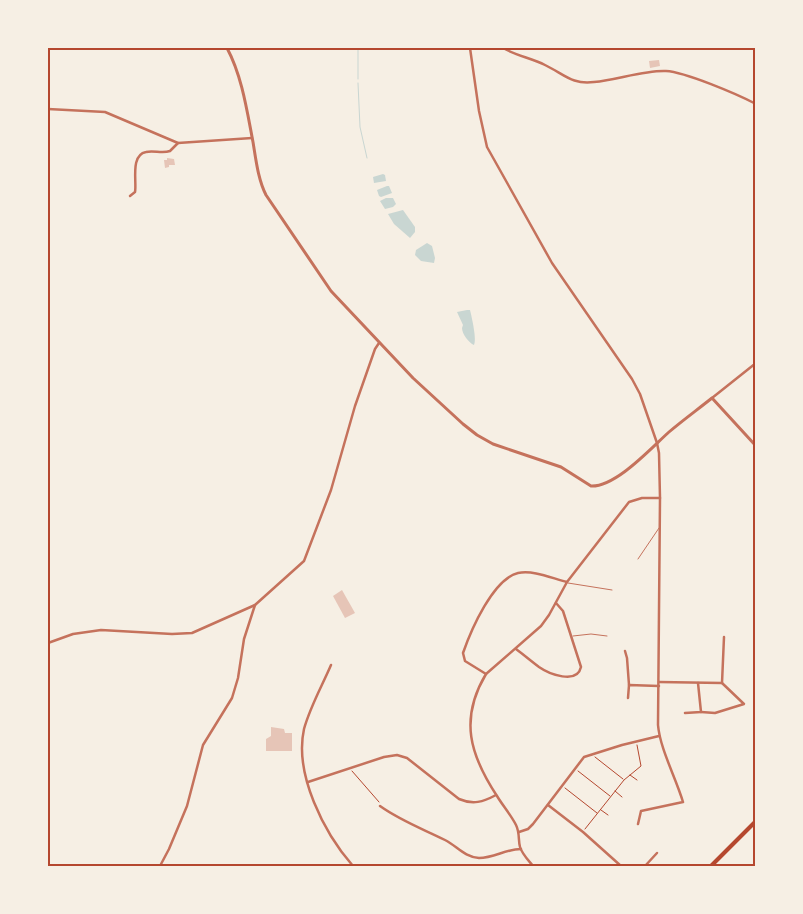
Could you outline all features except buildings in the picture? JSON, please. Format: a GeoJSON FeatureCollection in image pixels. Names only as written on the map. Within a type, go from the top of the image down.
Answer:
{"type":"FeatureCollection","features":[{"type":"Feature","properties":{"kind":"main road"},"geometry":{"type":"LineString","coordinates":[[711,866],[756,821]]}},
{"type":"Feature","properties":{"kind":"street"},"geometry":{"type":"LineString","coordinates":[[227,48],[240,86],[260,181],[266,195],[331,291],[413,378],[477,435],[493,444],[561,467],[588,485],[596,486],[624,472],[756,362]]}},
{"type":"Feature","properties":{"kind":"street"},"geometry":{"type":"LineString","coordinates":[[470,48],[479,111],[487,148],[552,263],[632,379],[640,394],[657,443],[660,498],[659,736],[683,802],[641,811],[638,824]]}},
{"type":"Feature","properties":{"kind":"street"},"geometry":{"type":"LineString","coordinates":[[503,48],[518,56],[545,65],[570,80],[579,82],[595,82],[666,71],[681,74],[756,104]]}},
{"type":"Feature","properties":{"kind":"street"},"geometry":{"type":"LineString","coordinates":[[48,109],[105,112],[178,143],[252,138]]}},
{"type":"Feature","properties":{"kind":"street"},"geometry":{"type":"LineString","coordinates":[[130,196],[136,192],[136,165],[140,156],[146,152],[170,151],[178,143]]}},
{"type":"Feature","properties":{"kind":"street"},"geometry":{"type":"LineString","coordinates":[[48,643],[73,634],[101,630],[172,634],[192,633],[254,605],[304,561],[331,490],[364,379],[379,343]]}},
{"type":"Feature","properties":{"kind":"street"},"geometry":{"type":"LineString","coordinates":[[712,398],[756,446]]}},
{"type":"Feature","properties":{"kind":"street"},"geometry":{"type":"LineString","coordinates":[[533,866],[520,849],[519,832],[516,824],[496,795],[479,760],[469,728],[471,708],[486,674],[541,626],[567,582],[629,502],[642,498],[660,498]]}},
{"type":"Feature","properties":{"kind":"street"},"geometry":{"type":"LineString","coordinates":[[486,674],[465,661],[463,653],[487,602],[498,585],[512,575],[528,572],[567,582]]}},
{"type":"Feature","properties":{"kind":"street"},"geometry":{"type":"LineString","coordinates":[[516,648],[540,668],[554,674],[570,677],[576,676],[580,672],[581,668],[563,611],[556,603]]}},
{"type":"Feature","properties":{"kind":"street"},"geometry":{"type":"LineString","coordinates":[[160,866],[186,806],[203,745],[232,698],[238,678],[244,639],[254,605]]}},
{"type":"Feature","properties":{"kind":"street"},"geometry":{"type":"LineString","coordinates":[[722,683],[724,637]]}},
{"type":"Feature","properties":{"kind":"street"},"geometry":{"type":"LineString","coordinates":[[625,651],[630,685],[628,698]]}},
{"type":"Feature","properties":{"kind":"street"},"geometry":{"type":"LineString","coordinates":[[330,665],[304,730],[302,748],[308,782],[316,807],[340,850],[352,866]]}},
{"type":"Feature","properties":{"kind":"street"},"geometry":{"type":"LineString","coordinates":[[698,683],[701,712]]}},
{"type":"Feature","properties":{"kind":"street"},"geometry":{"type":"LineString","coordinates":[[630,685],[722,683],[744,704],[715,713],[685,713]]}},
{"type":"Feature","properties":{"kind":"street"},"geometry":{"type":"LineString","coordinates":[[519,832],[528,829],[534,824],[584,757],[659,736]]}},
{"type":"Feature","properties":{"kind":"street"},"geometry":{"type":"LineString","coordinates":[[308,782],[384,756],[397,755],[408,758],[459,799],[481,802],[496,795]]}},
{"type":"Feature","properties":{"kind":"street"},"geometry":{"type":"LineString","coordinates":[[548,805],[583,832],[621,866]]}},
{"type":"Feature","properties":{"kind":"street"},"geometry":{"type":"LineString","coordinates":[[380,806],[397,818],[448,841],[464,854],[472,857],[491,857],[514,849],[520,849]]}},
{"type":"Feature","properties":{"kind":"street"},"geometry":{"type":"LineString","coordinates":[[645,866],[657,853]]}},
{"type":"Feature","properties":{"kind":"lane"},"geometry":{"type":"LineString","coordinates":[[638,559],[660,526]]}},
{"type":"Feature","properties":{"kind":"lane"},"geometry":{"type":"LineString","coordinates":[[567,582],[612,590]]}},
{"type":"Feature","properties":{"kind":"lane"},"geometry":{"type":"LineString","coordinates":[[571,636],[591,634],[607,636]]}},
{"type":"Feature","properties":{"kind":"path"},"geometry":{"type":"LineString","coordinates":[[583,832],[624,780],[641,766],[636,742]]}},
{"type":"Feature","properties":{"kind":"path"},"geometry":{"type":"LineString","coordinates":[[591,754],[624,780]]}},
{"type":"Feature","properties":{"kind":"path"},"geometry":{"type":"LineString","coordinates":[[350,768],[378,799],[380,806]]}},
{"type":"Feature","properties":{"kind":"path"},"geometry":{"type":"LineString","coordinates":[[575,769],[610,797]]}},
{"type":"Feature","properties":{"kind":"path"},"geometry":{"type":"LineString","coordinates":[[630,775],[637,780]]}},
{"type":"Feature","properties":{"kind":"path"},"geometry":{"type":"LineString","coordinates":[[562,786],[597,814]]}},
{"type":"Feature","properties":{"kind":"path"},"geometry":{"type":"LineString","coordinates":[[615,791],[622,797]]}},
{"type":"Feature","properties":{"kind":"path"},"geometry":{"type":"LineString","coordinates":[[600,809],[608,815]]}},
{"type":"Feature","properties":{"kind":"shaded area"},"geometry":{"type":"Polygon","coordinates":[[[383,174],[386,181],[374,183],[373,177],[383,174]]]}},
{"type":"Feature","properties":{"kind":"shaded area"},"geometry":{"type":"Polygon","coordinates":[[[389,186],[392,193],[379,196],[377,190],[389,186]]]}},
{"type":"Feature","properties":{"kind":"shaded area"},"geometry":{"type":"Polygon","coordinates":[[[386,198],[393,198],[396,204],[385,209],[380,201],[386,198]]]}},
{"type":"Feature","properties":{"kind":"shaded area"},"geometry":{"type":"Polygon","coordinates":[[[403,210],[415,227],[415,232],[410,238],[394,224],[388,214],[403,210]]]}},
{"type":"Feature","properties":{"kind":"shaded area"},"geometry":{"type":"Polygon","coordinates":[[[427,243],[432,246],[435,258],[434,263],[421,261],[415,255],[416,250],[427,243]]]}},
{"type":"Feature","properties":{"kind":"shaded area"},"geometry":{"type":"Polygon","coordinates":[[[470,310],[473,323],[474,345],[464,335],[463,325],[457,312],[470,310]]]}},
{"type":"Feature","properties":{"kind":"waterway"},"geometry":{"type":"LineString","coordinates":[[358,48],[358,79]]}},
{"type":"Feature","properties":{"kind":"waterway"},"geometry":{"type":"LineString","coordinates":[[358,83],[360,127],[367,158]]}}]}
